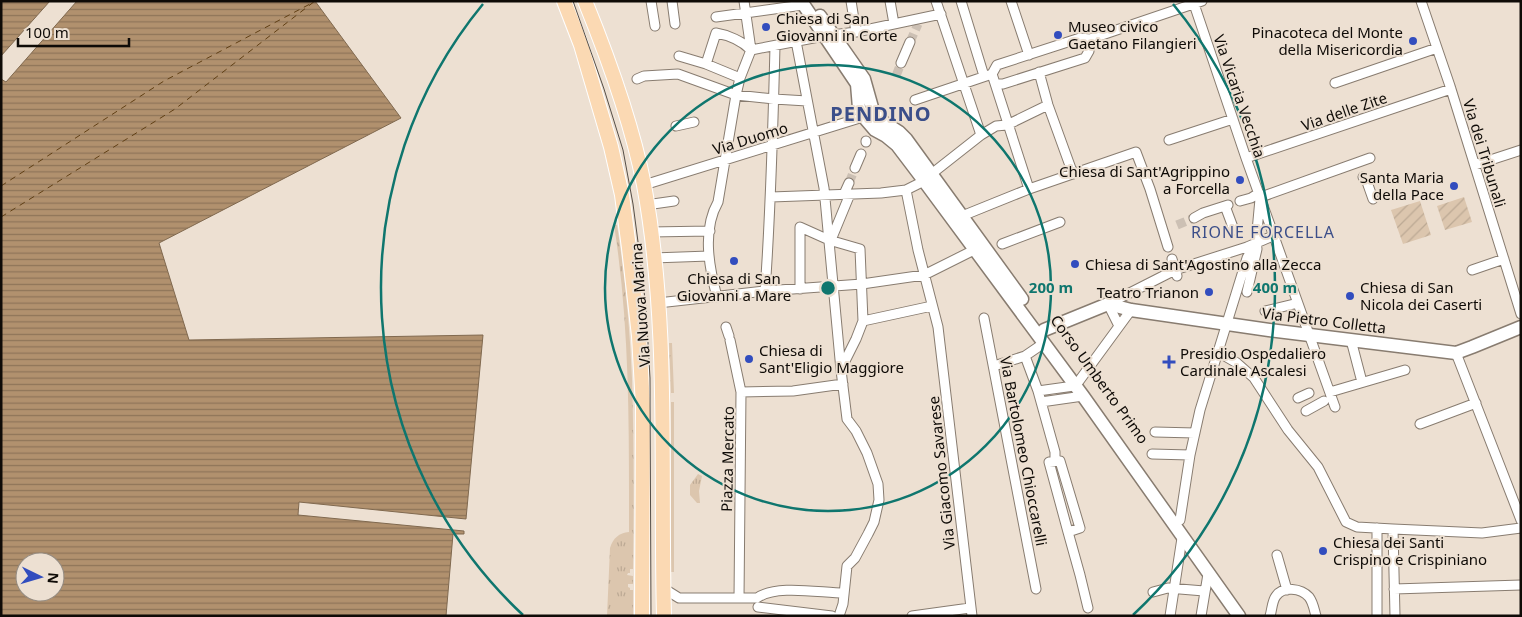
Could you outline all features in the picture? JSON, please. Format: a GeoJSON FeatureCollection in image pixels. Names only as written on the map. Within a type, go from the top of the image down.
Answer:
{"type":"FeatureCollection","features":[{"type":"Feature","properties":{"kind":"main road","name":"Via Nuova Marina"},"geometry":{"type":"LineString","coordinates":[[564,1],[581,45],[611,147],[622,195],[628,238],[639,336],[643,406],[642,616]]}},
{"type":"Feature","properties":{"kind":"main road","name":"Via Nuova Marina"},"geometry":{"type":"LineString","coordinates":[[585,1],[608,61],[627,120],[644,185],[660,335],[664,616]]}},
{"type":"Feature","properties":{"kind":"main road"},"geometry":{"type":"LineString","coordinates":[[805,2],[861,81],[872,111],[882,121],[899,132],[901,142],[892,140],[875,130],[863,117],[860,108],[861,81]]}},
{"type":"Feature","properties":{"kind":"main road","name":"Corso Umberto Primo"},"geometry":{"type":"LineString","coordinates":[[901,142],[927,177],[974,250],[1044,343],[1146,471],[1248,616]]}},
{"type":"Feature","properties":{"kind":"main road","name":"Corso Umberto Primo"},"geometry":{"type":"LineString","coordinates":[[927,177],[962,216],[1044,330],[1079,387],[1182,538],[1238,616]]}},
{"type":"Feature","properties":{"kind":"main road"},"geometry":{"type":"LineString","coordinates":[[1044,330],[1108,304]]}},
{"type":"Feature","properties":{"kind":"main road","name":"Via Pietro Colletta"},"geometry":{"type":"LineString","coordinates":[[1108,304],[1131,310],[1227,324],[1456,353]]}},
{"type":"Feature","properties":{"kind":"main road"},"geometry":{"type":"LineString","coordinates":[[1456,353],[1521,327]]}},
{"type":"Feature","properties":{"kind":"street"},"geometry":{"type":"LineString","coordinates":[[651,1],[655,26]]}},
{"type":"Feature","properties":{"kind":"street"},"geometry":{"type":"LineString","coordinates":[[672,1],[675,24]]}},
{"type":"Feature","properties":{"kind":"street"},"geometry":{"type":"LineString","coordinates":[[717,297],[708,256],[710,231],[712,214],[718,202],[740,78],[751,50],[744,1]]}},
{"type":"Feature","properties":{"kind":"street"},"geometry":{"type":"LineString","coordinates":[[851,1],[856,32]]}},
{"type":"Feature","properties":{"kind":"street"},"geometry":{"type":"LineString","coordinates":[[890,1],[894,24]]}},
{"type":"Feature","properties":{"kind":"street"},"geometry":{"type":"LineString","coordinates":[[936,1],[980,135]]}},
{"type":"Feature","properties":{"kind":"street"},"geometry":{"type":"LineString","coordinates":[[961,1],[988,75],[996,84],[1029,190]]}},
{"type":"Feature","properties":{"kind":"street"},"geometry":{"type":"LineString","coordinates":[[1011,1],[1028,55]]}},
{"type":"Feature","properties":{"kind":"street","name":"Via dei Tribunali"},"geometry":{"type":"LineString","coordinates":[[1421,1],[1451,89],[1521,314]]}},
{"type":"Feature","properties":{"kind":"street"},"geometry":{"type":"LineString","coordinates":[[716,17],[805,2]]}},
{"type":"Feature","properties":{"kind":"street"},"geometry":{"type":"LineString","coordinates":[[915,100],[988,75],[997,65],[1080,38],[1090,39],[1195,3]]}},
{"type":"Feature","properties":{"kind":"street","name":"Via Vicaria Vecchia"},"geometry":{"type":"LineString","coordinates":[[1195,3],[1296,303],[1310,335],[1335,406]]}},
{"type":"Feature","properties":{"kind":"street"},"geometry":{"type":"LineString","coordinates":[[706,64],[716,33],[726,34],[751,50],[918,21],[941,14]]}},
{"type":"Feature","properties":{"kind":"street"},"geometry":{"type":"LineString","coordinates":[[996,84],[1003,84],[1085,58],[1090,39]]}},
{"type":"Feature","properties":{"kind":"street"},"geometry":{"type":"LineString","coordinates":[[796,41],[825,194],[847,419],[867,452],[878,484],[879,500],[874,522],[855,558],[847,566],[843,604],[839,616]]}},
{"type":"Feature","properties":{"kind":"street"},"geometry":{"type":"LineString","coordinates":[[902,62],[910,42]]}},
{"type":"Feature","properties":{"kind":"street"},"geometry":{"type":"LineString","coordinates":[[765,291],[773,146],[774,46]]}},
{"type":"Feature","properties":{"kind":"street"},"geometry":{"type":"LineString","coordinates":[[1335,83],[1437,48]]}},
{"type":"Feature","properties":{"kind":"street"},"geometry":{"type":"LineString","coordinates":[[678,56],[706,64],[740,78]]}},
{"type":"Feature","properties":{"kind":"street"},"geometry":{"type":"LineString","coordinates":[[1039,72],[1048,105],[1073,174]]}},
{"type":"Feature","properties":{"kind":"street"},"geometry":{"type":"LineString","coordinates":[[637,79],[644,76],[678,74],[736,96],[807,101]]}},
{"type":"Feature","properties":{"kind":"street","name":"Via delle Zite"},"geometry":{"type":"LineString","coordinates":[[1246,158],[1451,89]]}},
{"type":"Feature","properties":{"kind":"street"},"geometry":{"type":"LineString","coordinates":[[771,197],[881,193],[906,190],[927,177],[980,135],[996,126],[1008,125],[1048,105]]}},
{"type":"Feature","properties":{"kind":"street","name":"Via Duomo"},"geometry":{"type":"LineString","coordinates":[[644,185],[863,117]]}},
{"type":"Feature","properties":{"kind":"street"},"geometry":{"type":"LineString","coordinates":[[1170,140],[1233,119]]}},
{"type":"Feature","properties":{"kind":"street"},"geometry":{"type":"LineString","coordinates":[[676,126],[694,122]]}},
{"type":"Feature","properties":{"kind":"street"},"geometry":{"type":"LineString","coordinates":[[1475,165],[1521,150]]}},
{"type":"Feature","properties":{"kind":"street"},"geometry":{"type":"LineString","coordinates":[[962,216],[1136,152],[1168,245]]}},
{"type":"Feature","properties":{"kind":"street"},"geometry":{"type":"LineString","coordinates":[[855,168],[861,154]]}},
{"type":"Feature","properties":{"kind":"street"},"geometry":{"type":"LineString","coordinates":[[1240,201],[1360,169],[1370,158]]}},
{"type":"Feature","properties":{"kind":"street"},"geometry":{"type":"LineString","coordinates":[[1360,169],[1373,199]]}},
{"type":"Feature","properties":{"kind":"street"},"geometry":{"type":"LineString","coordinates":[[830,240],[849,194],[849,182]]}},
{"type":"Feature","properties":{"kind":"street","name":"Via Giacomo Savarese"},"geometry":{"type":"LineString","coordinates":[[906,190],[918,250],[938,327],[971,612]]}},
{"type":"Feature","properties":{"kind":"street"},"geometry":{"type":"LineString","coordinates":[[1247,292],[1257,249],[1260,195]]}},
{"type":"Feature","properties":{"kind":"street"},"geometry":{"type":"LineString","coordinates":[[653,204],[674,201]]}},
{"type":"Feature","properties":{"kind":"street"},"geometry":{"type":"LineString","coordinates":[[1194,218],[1203,212],[1227,206],[1234,230]]}},
{"type":"Feature","properties":{"kind":"street"},"geometry":{"type":"LineString","coordinates":[[1002,244],[1060,222]]}},
{"type":"Feature","properties":{"kind":"street"},"geometry":{"type":"LineString","coordinates":[[800,289],[800,227],[830,240],[860,249],[863,321],[841,370]]}},
{"type":"Feature","properties":{"kind":"street"},"geometry":{"type":"LineString","coordinates":[[650,232],[710,231]]}},
{"type":"Feature","properties":{"kind":"street"},"geometry":{"type":"LineString","coordinates":[[1119,326],[1108,304],[1176,273],[1274,235]]}},
{"type":"Feature","properties":{"kind":"street"},"geometry":{"type":"LineString","coordinates":[[1180,520],[1190,455],[1200,410],[1247,258],[1256,242]]}},
{"type":"Feature","properties":{"kind":"street"},"geometry":{"type":"LineString","coordinates":[[658,303],[765,291],[862,284],[924,275],[974,250]]}},
{"type":"Feature","properties":{"kind":"street"},"geometry":{"type":"LineString","coordinates":[[653,258],[708,256]]}},
{"type":"Feature","properties":{"kind":"street"},"geometry":{"type":"LineString","coordinates":[[1172,259],[1176,273]]}},
{"type":"Feature","properties":{"kind":"street"},"geometry":{"type":"LineString","coordinates":[[1472,270],[1504,259]]}},
{"type":"Feature","properties":{"kind":"street"},"geometry":{"type":"LineString","coordinates":[[1265,311],[1296,303]]}},
{"type":"Feature","properties":{"kind":"street"},"geometry":{"type":"LineString","coordinates":[[863,321],[932,306]]}},
{"type":"Feature","properties":{"kind":"street"},"geometry":{"type":"LineString","coordinates":[[1041,402],[1079,387],[1131,310]]}},
{"type":"Feature","properties":{"kind":"street","name":"Via Bartolomeo Chioccarelli"},"geometry":{"type":"LineString","coordinates":[[984,318],[1036,589]]}},
{"type":"Feature","properties":{"kind":"street"},"geometry":{"type":"LineString","coordinates":[[728,334],[742,392]]}},
{"type":"Feature","properties":{"kind":"street"},"geometry":{"type":"LineString","coordinates":[[1351,340],[1362,382]]}},
{"type":"Feature","properties":{"kind":"street"},"geometry":{"type":"LineString","coordinates":[[994,366],[1025,356],[1044,343]]}},
{"type":"Feature","properties":{"kind":"street"},"geometry":{"type":"LineString","coordinates":[[1218,352],[1237,363],[1254,378],[1288,430],[1318,467],[1346,522],[1357,527],[1392,530],[1482,533],[1521,528]]}},
{"type":"Feature","properties":{"kind":"street"},"geometry":{"type":"LineString","coordinates":[[1456,353],[1518,503],[1521,520]]}},
{"type":"Feature","properties":{"kind":"street"},"geometry":{"type":"LineString","coordinates":[[1025,356],[1038,391],[1055,452],[1055,462],[1060,461],[1080,528],[1068,532],[1088,608]]}},
{"type":"Feature","properties":{"kind":"street"},"geometry":{"type":"LineString","coordinates":[[1330,392],[1405,370]]}},
{"type":"Feature","properties":{"kind":"street","name":"Piazza Mercato"},"geometry":{"type":"LineString","coordinates":[[739,598],[742,392],[793,391],[843,384]]}},
{"type":"Feature","properties":{"kind":"street"},"geometry":{"type":"LineString","coordinates":[[1038,391],[1079,387]]}},
{"type":"Feature","properties":{"kind":"street"},"geometry":{"type":"LineString","coordinates":[[1298,398],[1309,393]]}},
{"type":"Feature","properties":{"kind":"street"},"geometry":{"type":"LineString","coordinates":[[1306,410],[1324,401]]}},
{"type":"Feature","properties":{"kind":"street"},"geometry":{"type":"LineString","coordinates":[[1420,424],[1476,403]]}},
{"type":"Feature","properties":{"kind":"street"},"geometry":{"type":"LineString","coordinates":[[1155,432],[1195,433]]}},
{"type":"Feature","properties":{"kind":"street"},"geometry":{"type":"LineString","coordinates":[[1152,454],[1190,455]]}},
{"type":"Feature","properties":{"kind":"street"},"geometry":{"type":"LineString","coordinates":[[1377,528],[1377,616]]}},
{"type":"Feature","properties":{"kind":"street"},"geometry":{"type":"LineString","coordinates":[[1392,530],[1395,616]]}},
{"type":"Feature","properties":{"kind":"street"},"geometry":{"type":"LineString","coordinates":[[1170,616],[1182,538]]}},
{"type":"Feature","properties":{"kind":"street"},"geometry":{"type":"LineString","coordinates":[[1277,555],[1287,590]]}},
{"type":"Feature","properties":{"kind":"street"},"geometry":{"type":"LineString","coordinates":[[1201,616],[1208,574]]}},
{"type":"Feature","properties":{"kind":"street"},"geometry":{"type":"LineString","coordinates":[[1394,589],[1521,585]]}},
{"type":"Feature","properties":{"kind":"street"},"geometry":{"type":"LineString","coordinates":[[663,588],[679,598],[739,598],[757,607],[832,616]]}},
{"type":"Feature","properties":{"kind":"street"},"geometry":{"type":"LineString","coordinates":[[1153,592],[1168,588],[1204,591]]}},
{"type":"Feature","properties":{"kind":"street"},"geometry":{"type":"LineString","coordinates":[[1270,616],[1276,596],[1280,592],[1287,590],[1300,591],[1307,595],[1312,602],[1316,616]]}},
{"type":"Feature","properties":{"kind":"street"},"geometry":{"type":"LineString","coordinates":[[757,607],[766,593],[782,591],[844,593]]}},
{"type":"Feature","properties":{"kind":"street"},"geometry":{"type":"LineString","coordinates":[[912,616],[971,612]]}},
{"type":"Feature","properties":{"kind":"green space"},"geometry":{"type":"Polygon","coordinates":[[[1464,197],[1472,222],[1445,230],[1437,206],[1464,197]]]}},
{"type":"Feature","properties":{"kind":"green space"},"geometry":{"type":"Polygon","coordinates":[[[1420,201],[1431,235],[1403,244],[1391,210],[1420,201]]]}},
{"type":"Feature","properties":{"kind":"green space"},"geometry":{"type":"Polygon","coordinates":[[[614,225],[617,225],[627,302],[631,360],[634,498],[633,569],[630,569],[630,573],[627,575],[633,576],[633,584],[628,584],[628,587],[630,590],[633,590],[633,616],[607,616],[610,548],[617,537],[629,532],[628,378],[623,301],[614,225]]]}},
{"type":"Feature","properties":{"kind":"green space"},"geometry":{"type":"Polygon","coordinates":[[[669,343],[672,343],[674,393],[671,393],[669,343]]]}},
{"type":"Feature","properties":{"kind":"green space"},"geometry":{"type":"Polygon","coordinates":[[[671,402],[674,402],[674,572],[671,572],[671,402]]]}},
{"type":"Feature","properties":{"kind":"green space"},"geometry":{"type":"Polygon","coordinates":[[[698,474],[702,476],[699,491],[700,503],[697,503],[690,495],[690,485],[698,474]]]}},
{"type":"Feature","properties":{"kind":"shaded area"},"geometry":{"type":"Polygon","coordinates":[[[1,1],[50,1],[1,56],[1,1]]]}},
{"type":"Feature","properties":{"kind":"shaded area"},"geometry":{"type":"Polygon","coordinates":[[[77,1],[315,1],[401,118],[159,243],[189,340],[483,335],[466,519],[299,502],[298,515],[464,531],[464,534],[453,534],[446,616],[1,616],[1,79],[6,82],[77,1]]]}},
{"type":"Feature","properties":{"kind":"ferry route"},"geometry":{"type":"LineString","coordinates":[[1,217],[175,109],[315,1]]}},
{"type":"Feature","properties":{"kind":"ferry route"},"geometry":{"type":"LineString","coordinates":[[1,186],[164,81],[310,4]]}},
{"type":"Feature","properties":{"kind":"tunnel"},"geometry":{"type":"LineString","coordinates":[[910,42],[918,24]]}},
{"type":"Feature","properties":{"kind":"tunnel"},"geometry":{"type":"LineString","coordinates":[[896,76],[901,63]]}},
{"type":"Feature","properties":{"kind":"tunnel"},"geometry":{"type":"LineString","coordinates":[[849,183],[855,168]]}},
{"type":"Feature","properties":{"kind":"tunnel"},"geometry":{"type":"LineString","coordinates":[[1177,225],[1194,218]]}},
{"type":"Feature","properties":{"kind":"tram line"},"geometry":{"type":"LineString","coordinates":[[573,1],[623,150],[640,257],[646,308],[650,378],[651,616]]}},
{"type":"Feature","properties":{"kind":"place","name":"Chiesa di San Giovanni in Corte"},"geometry":{"type":"Point","coordinates":[766,27]}},
{"type":"Feature","properties":{"kind":"place","name":"Museo civico Gaetano Filangieri"},"geometry":{"type":"Point","coordinates":[1058,35]}},
{"type":"Feature","properties":{"kind":"place","name":"Pinacoteca del Monte della Misericordia"},"geometry":{"type":"Point","coordinates":[1413,41]}},
{"type":"Feature","properties":{"kind":"place","name":"Chiesa di Sant'Agrippino a Forcella"},"geometry":{"type":"Point","coordinates":[1240,180]}},
{"type":"Feature","properties":{"kind":"place","name":"Santa Maria della Pace"},"geometry":{"type":"Point","coordinates":[1454,186]}},
{"type":"Feature","properties":{"kind":"place","name":"Chiesa di San Giovanni a Mare"},"geometry":{"type":"Point","coordinates":[734,261]}},
{"type":"Feature","properties":{"kind":"place","name":"Chiesa di Sant'Agostino alla Zecca"},"geometry":{"type":"Point","coordinates":[1075,264]}},
{"type":"Feature","properties":{"kind":"place","name":"Teatro Trianon"},"geometry":{"type":"Point","coordinates":[1209,292]}},
{"type":"Feature","properties":{"kind":"place","name":"Chiesa di San Nicola dei Caserti"},"geometry":{"type":"Point","coordinates":[1350,296]}},
{"type":"Feature","properties":{"kind":"place","name":"Chiesa di Sant'Eligio Maggiore"},"geometry":{"type":"Point","coordinates":[749,359]}},
{"type":"Feature","properties":{"kind":"place","name":"Presidio Ospedaliero Cardinale Ascalesi"},"geometry":{"type":"Point","coordinates":[1169,362]}},
{"type":"Feature","properties":{"kind":"place","name":"Chiesa dei Santi Crispino e Crispiniano"},"geometry":{"type":"Point","coordinates":[1323,551]}},
{"type":"Feature","properties":{"kind":"district","name":"PENDINO"},"geometry":{"type":"Point","coordinates":[881,113]}},
{"type":"Feature","properties":{"kind":"district","name":"RIONE FORCELLA"},"geometry":{"type":"Point","coordinates":[1263,232]}}]}
